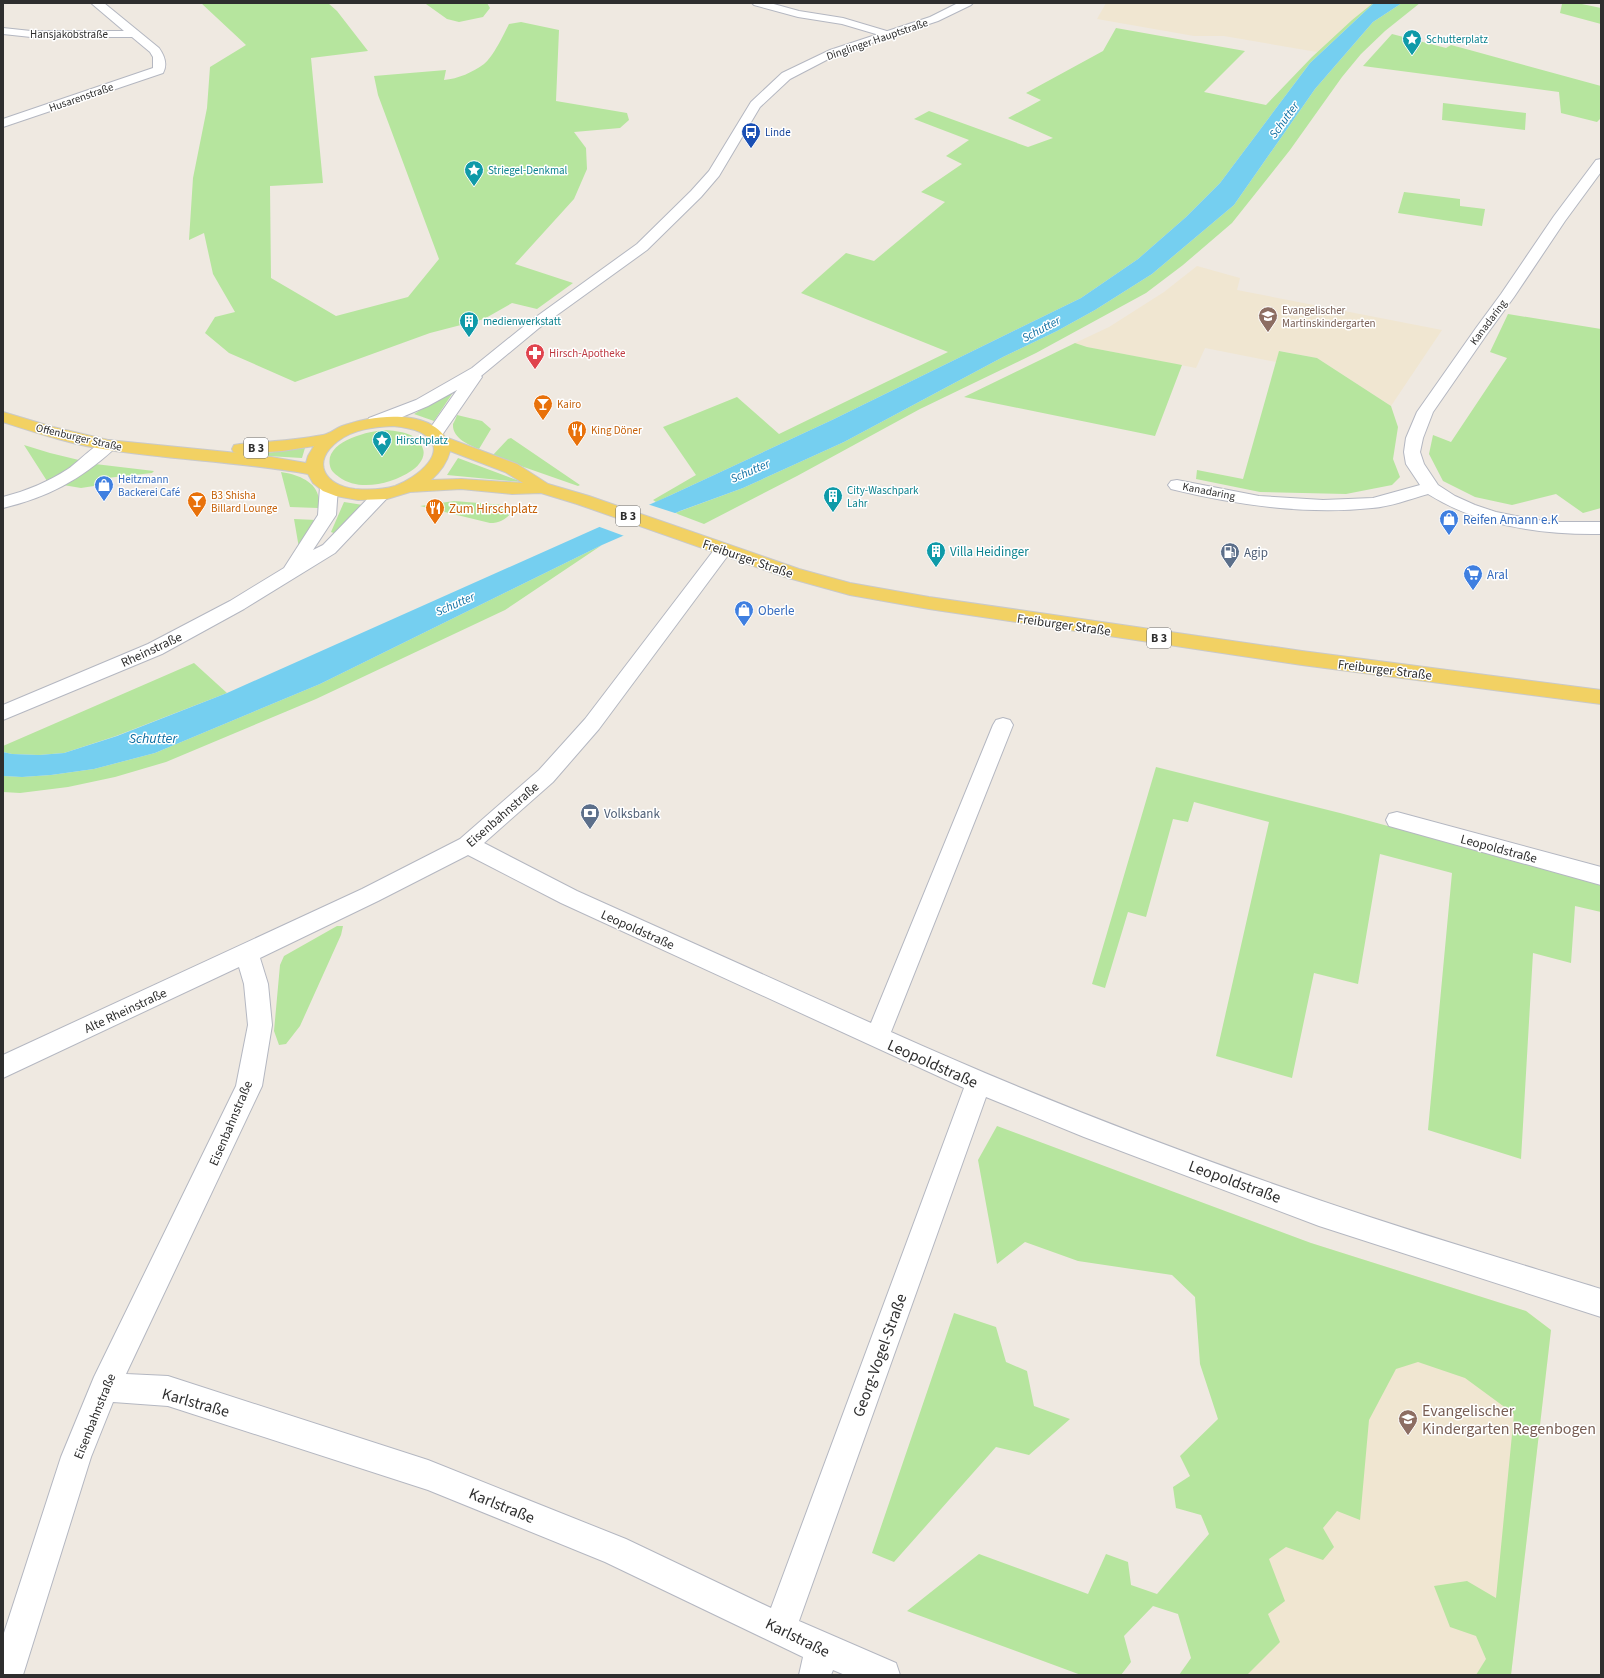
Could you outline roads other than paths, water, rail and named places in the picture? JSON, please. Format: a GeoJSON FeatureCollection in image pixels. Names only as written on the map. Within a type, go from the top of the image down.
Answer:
{"type":"FeatureCollection","features":[{"type":"Feature","properties":{"kind":"main road","name":"Offenburger Straße"},"geometry":{"type":"LineString","coordinates":[[3,417],[48,431],[108,445],[271,462],[314,470]]}},
{"type":"Feature","properties":{"kind":"main road","name":"B 3"},"geometry":{"type":"LineString","coordinates":[[331,438],[351,428],[375,422],[393,421],[423,427],[437,438]]}},
{"type":"Feature","properties":{"kind":"main road"},"geometry":{"type":"LineString","coordinates":[[314,470],[315,459],[321,448],[331,438]]}},
{"type":"Feature","properties":{"kind":"main road","name":"Offenburger Straße"},"geometry":{"type":"LineString","coordinates":[[181,453],[282,446],[331,438]]}},
{"type":"Feature","properties":{"kind":"main road"},"geometry":{"type":"LineString","coordinates":[[408,487],[426,477],[437,465],[442,453],[437,438]]}},
{"type":"Feature","properties":{"kind":"main road","name":"Freiburger Straße"},"geometry":{"type":"LineString","coordinates":[[437,438],[511,468],[542,488],[583,500],[792,573],[850,589],[929,603],[1302,658],[1601,696]]}},
{"type":"Feature","properties":{"kind":"main road","name":"B 3"},"geometry":{"type":"LineString","coordinates":[[314,470],[320,480],[329,487],[351,494],[382,494],[408,487]]}},
{"type":"Feature","properties":{"kind":"main road","name":"Freiburger Straße"},"geometry":{"type":"LineString","coordinates":[[408,487],[461,484],[512,489],[542,488]]}},
{"type":"Feature","properties":{"kind":"street","name":"Hansjakobstraße"},"geometry":{"type":"LineString","coordinates":[[97,3],[155,50],[159,57],[159,70]]}},
{"type":"Feature","properties":{"kind":"street"},"geometry":{"type":"LineString","coordinates":[[758,3],[798,14],[843,20],[886,34]]}},
{"type":"Feature","properties":{"kind":"street","name":"Dinglinger Hauptstraße"},"geometry":{"type":"LineString","coordinates":[[375,422],[422,403],[478,371],[534,325],[647,241],[696,194],[714,173],[755,104],[786,76],[834,52],[934,19],[967,3]]}},
{"type":"Feature","properties":{"kind":"street","name":"Hansjakobstraße"},"geometry":{"type":"LineString","coordinates":[[3,31],[30,34],[134,34]]}},
{"type":"Feature","properties":{"kind":"street","name":"Husarenstraße"},"geometry":{"type":"LineString","coordinates":[[3,123],[159,70]]}},
{"type":"Feature","properties":{"kind":"street","name":"Kanadaring"},"geometry":{"type":"LineString","coordinates":[[1601,164],[1559,219],[1507,297],[1471,345],[1420,422],[1412,452],[1415,465],[1431,488],[1468,509],[1542,526],[1579,529],[1601,528]]}},
{"type":"Feature","properties":{"kind":"street","name":"Dinglinger Hauptstraße"},"geometry":{"type":"LineString","coordinates":[[437,438],[478,371]]}},
{"type":"Feature","properties":{"kind":"street"},"geometry":{"type":"LineString","coordinates":[[3,503],[36,493],[58,482],[94,458],[108,445]]}},
{"type":"Feature","properties":{"kind":"street","name":"Kanadaring"},"geometry":{"type":"LineString","coordinates":[[1177,485],[1259,501],[1322,504],[1373,503],[1431,488]]}},
{"type":"Feature","properties":{"kind":"street","name":"Rheinstraße"},"geometry":{"type":"LineString","coordinates":[[291,571],[328,515],[329,487]]}},
{"type":"Feature","properties":{"kind":"street","name":"Rheinstraße"},"geometry":{"type":"LineString","coordinates":[[6,711],[155,649],[237,605],[329,549],[382,494]]}},
{"type":"Feature","properties":{"kind":"street","name":"Eisenbahnstraße"},"geometry":{"type":"LineString","coordinates":[[7,1675],[76,1457],[104,1387],[223,1144],[249,1086],[260,1025],[256,984],[247,953],[370,895],[468,845],[546,776],[592,724],[723,550]]}},
{"type":"Feature","properties":{"kind":"street","name":"Leopoldstraße"},"geometry":{"type":"LineString","coordinates":[[877,1037],[1003,725]]}},
{"type":"Feature","properties":{"kind":"street","name":"Leopoldstraße"},"geometry":{"type":"LineString","coordinates":[[1397,820],[1601,876]]}},
{"type":"Feature","properties":{"kind":"street","name":"Leopoldstraße"},"geometry":{"type":"LineString","coordinates":[[468,845],[569,897],[979,1083],[1093,1129],[1319,1213],[1601,1303]]}},
{"type":"Feature","properties":{"kind":"street","name":"Alte Rheinstraße"},"geometry":{"type":"LineString","coordinates":[[3,1067],[247,953]]}},
{"type":"Feature","properties":{"kind":"street","name":"Georg-Vogel-Straße"},"geometry":{"type":"LineString","coordinates":[[780,1628],[979,1083]]}},
{"type":"Feature","properties":{"kind":"street","name":"Karlstraße"},"geometry":{"type":"LineString","coordinates":[[104,1387],[168,1391],[428,1475],[614,1550],[780,1628],[819,1662],[884,1675]]}},
{"type":"Feature","properties":{"kind":"water","name":"Schutter"},"geometry":{"type":"Polygon","coordinates":[[[1374,3],[1402,3],[1373,22],[1315,89],[1234,205],[1152,274],[1095,310],[1057,331],[1003,357],[844,442],[743,488],[680,511],[602,545],[320,684],[155,753],[94,769],[51,775],[22,777],[3,776],[3,752],[12,754],[39,755],[64,753],[117,736],[227,693],[671,495],[832,420],[1081,298],[1138,259],[1186,217],[1220,183],[1310,63],[1374,3]]]}},
{"type":"Feature","properties":{"kind":"place","name":"Schutterplatz"},"geometry":{"type":"Point","coordinates":[1412,56]}},
{"type":"Feature","properties":{"kind":"place","name":"Linde"},"geometry":{"type":"Point","coordinates":[751,149]}},
{"type":"Feature","properties":{"kind":"place","name":"Striegel-Denkmal"},"geometry":{"type":"Point","coordinates":[474,187]}},
{"type":"Feature","properties":{"kind":"place","name":"Evangelischer Martinskindergarten"},"geometry":{"type":"Point","coordinates":[1268,333]}},
{"type":"Feature","properties":{"kind":"place","name":"medienwerkstatt"},"geometry":{"type":"Point","coordinates":[469,338]}},
{"type":"Feature","properties":{"kind":"place","name":"Hirsch-Apotheke"},"geometry":{"type":"Point","coordinates":[535,370]}},
{"type":"Feature","properties":{"kind":"place","name":"Kairo"},"geometry":{"type":"Point","coordinates":[543,421]}},
{"type":"Feature","properties":{"kind":"place","name":"King Döner"},"geometry":{"type":"Point","coordinates":[577,447]}},
{"type":"Feature","properties":{"kind":"place","name":"Hirschplatz"},"geometry":{"type":"Point","coordinates":[382,457]}},
{"type":"Feature","properties":{"kind":"place","name":"Heitzmann Backerei Café"},"geometry":{"type":"Point","coordinates":[104,502]}},
{"type":"Feature","properties":{"kind":"place","name":"City-Waschpark Lahr"},"geometry":{"type":"Point","coordinates":[833,513]}},
{"type":"Feature","properties":{"kind":"place","name":"B3 Shisha Billard Lounge"},"geometry":{"type":"Point","coordinates":[197,518]}},
{"type":"Feature","properties":{"kind":"place","name":"Zum Hirschplatz"},"geometry":{"type":"Point","coordinates":[435,525]}},
{"type":"Feature","properties":{"kind":"place","name":"Reifen Amann e.K"},"geometry":{"type":"Point","coordinates":[1449,536]}},
{"type":"Feature","properties":{"kind":"place","name":"Villa Heidinger"},"geometry":{"type":"Point","coordinates":[936,568]}},
{"type":"Feature","properties":{"kind":"place","name":"Agip"},"geometry":{"type":"Point","coordinates":[1230,569]}},
{"type":"Feature","properties":{"kind":"place","name":"Aral"},"geometry":{"type":"Point","coordinates":[1473,591]}},
{"type":"Feature","properties":{"kind":"place","name":"Oberle"},"geometry":{"type":"Point","coordinates":[744,627]}},
{"type":"Feature","properties":{"kind":"place","name":"Volksbank"},"geometry":{"type":"Point","coordinates":[590,830]}},
{"type":"Feature","properties":{"kind":"place","name":"Evangelischer Kindergarten Regenbogen"},"geometry":{"type":"Point","coordinates":[1408,1436]}}]}
